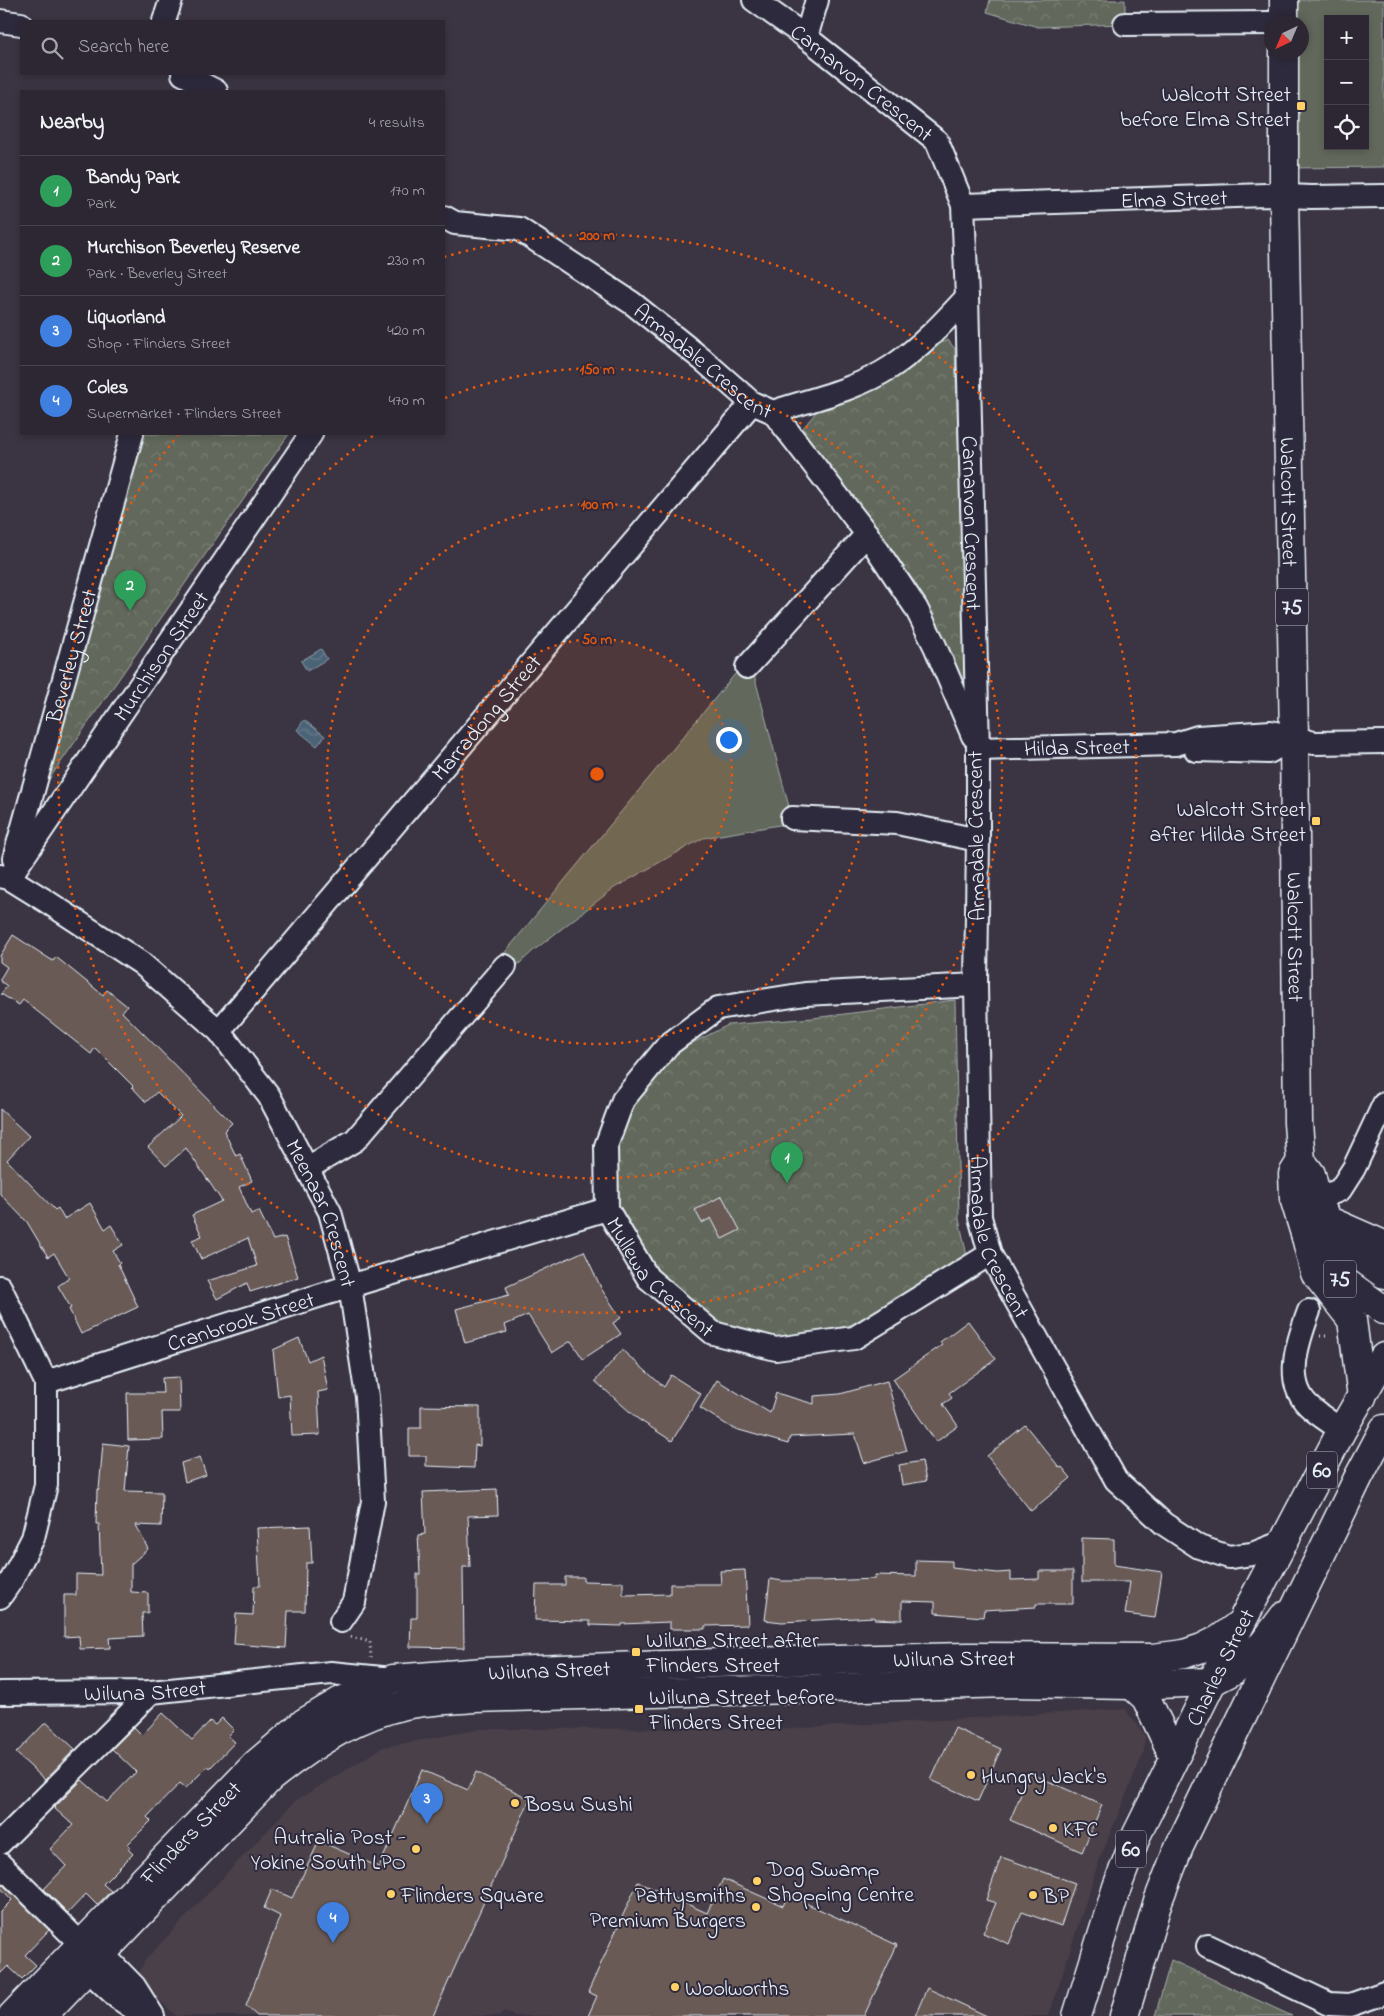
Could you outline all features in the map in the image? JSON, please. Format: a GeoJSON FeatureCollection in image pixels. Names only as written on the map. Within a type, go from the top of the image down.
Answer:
{"type":"FeatureCollection","features":[{"type":"Feature","properties":{"kind":"main road"},"geometry":{"type":"LineString","coordinates":[[1284,0],[1284,15]]}},
{"type":"Feature","properties":{"kind":"main road","name":"Walcott Street"},"geometry":{"type":"LineString","coordinates":[[1284,60],[1284,196],[1294,738],[1298,1124],[1301,1161],[1311,1174],[1322,1210],[1340,1240],[1384,1274]]}},
{"type":"Feature","properties":{"kind":"main road","name":"Walcott Street"},"geometry":{"type":"LineString","coordinates":[[1301,1161],[1293,1174],[1294,1190],[1296,1206],[1306,1237],[1338,1277],[1384,1310]]}},
{"type":"Feature","properties":{"kind":"main road"},"geometry":{"type":"LineString","coordinates":[[1322,1210],[1384,1246]]}},
{"type":"Feature","properties":{"kind":"main road"},"geometry":{"type":"LineString","coordinates":[[1306,1237],[1315,1273],[1352,1320],[1362,1397]]}},
{"type":"Feature","properties":{"kind":"main road","name":"Charles Street"},"geometry":{"type":"LineString","coordinates":[[1080,2004],[1117,1887],[1137,1834],[1241,1623],[1342,1430],[1384,1357]]}},
{"type":"Feature","properties":{"kind":"main road","name":"Charles Street"},"geometry":{"type":"LineString","coordinates":[[1124,2016],[1158,1901],[1179,1847],[1359,1476],[1384,1430]]}},
{"type":"Feature","properties":{"kind":"main road","name":"Wiluna Street"},"geometry":{"type":"LineString","coordinates":[[406,1704],[474,1698],[897,1686],[1010,1683],[1132,1684],[1211,1682],[1234,1670],[1263,1644],[1304,1589]]}},
{"type":"Feature","properties":{"kind":"main road","name":"Wiluna Street"},"geometry":{"type":"LineString","coordinates":[[393,1679],[484,1672],[743,1662],[896,1659],[1153,1658],[1202,1648],[1220,1639],[1241,1623]]}},
{"type":"Feature","properties":{"kind":"main road"},"geometry":{"type":"LineString","coordinates":[[896,1659],[897,1686]]}},
{"type":"Feature","properties":{"kind":"main road","name":"Flinders Street"},"geometry":{"type":"LineString","coordinates":[[42,2016],[87,1952],[256,1764],[305,1722],[339,1702],[393,1679]]}},
{"type":"Feature","properties":{"kind":"main road"},"geometry":{"type":"LineString","coordinates":[[1132,1684],[1146,1698],[1174,1757]]}},
{"type":"Feature","properties":{"kind":"main road","name":"Flinders Street"},"geometry":{"type":"LineString","coordinates":[[12,2016],[87,1952],[293,1759],[363,1718],[406,1704]]}},
{"type":"Feature","properties":{"kind":"street"},"geometry":{"type":"LineString","coordinates":[[164,20],[171,0]]}},
{"type":"Feature","properties":{"kind":"street","name":"Carnarvon Crescent"},"geometry":{"type":"LineString","coordinates":[[754,0],[806,37],[937,142],[963,205],[978,749]]}},
{"type":"Feature","properties":{"kind":"street"},"geometry":{"type":"LineString","coordinates":[[806,37],[817,0]]}},
{"type":"Feature","properties":{"kind":"street"},"geometry":{"type":"LineString","coordinates":[[0,21],[20,24]]}},
{"type":"Feature","properties":{"kind":"street"},"geometry":{"type":"LineString","coordinates":[[1125,24],[1264,23]]}},
{"type":"Feature","properties":{"kind":"street"},"geometry":{"type":"LineString","coordinates":[[185,75],[214,90]]}},
{"type":"Feature","properties":{"kind":"street","name":"Elma Street"},"geometry":{"type":"LineString","coordinates":[[963,205],[1284,196],[1384,196]]}},
{"type":"Feature","properties":{"kind":"street","name":"Armadale Crescent"},"geometry":{"type":"LineString","coordinates":[[447,227],[519,229],[632,303],[703,360],[752,403],[773,412],[867,534],[916,608],[935,646],[978,749],[976,985],[980,1216],[990,1254],[1116,1480],[1164,1524],[1199,1547],[1229,1557],[1252,1554],[1283,1542]]}},
{"type":"Feature","properties":{"kind":"street"},"geometry":{"type":"LineString","coordinates":[[773,412],[839,392],[891,368],[944,323],[967,297]]}},
{"type":"Feature","properties":{"kind":"street","name":"Marradong Street"},"geometry":{"type":"LineString","coordinates":[[219,1031],[752,403]]}},
{"type":"Feature","properties":{"kind":"street","name":"Beverley Street"},"geometry":{"type":"LineString","coordinates":[[4,877],[132,435]]}},
{"type":"Feature","properties":{"kind":"street","name":"Murchison Street"},"geometry":{"type":"LineString","coordinates":[[4,877],[310,435]]}},
{"type":"Feature","properties":{"kind":"street"},"geometry":{"type":"LineString","coordinates":[[747,667],[867,534]]}},
{"type":"Feature","properties":{"kind":"street"},"geometry":{"type":"LineString","coordinates":[[1294,738],[1314,744],[1384,742]]}},
{"type":"Feature","properties":{"kind":"street","name":"Hilda Street"},"geometry":{"type":"LineString","coordinates":[[978,749],[1176,744],[1197,750],[1269,752],[1294,738]]}},
{"type":"Feature","properties":{"kind":"street"},"geometry":{"type":"LineString","coordinates":[[792,818],[897,824],[978,840]]}},
{"type":"Feature","properties":{"kind":"street","name":"Meenaar Crescent"},"geometry":{"type":"LineString","coordinates":[[4,877],[141,963],[219,1031],[269,1096],[330,1212],[350,1286],[367,1397],[373,1501],[354,1602],[341,1621]]}},
{"type":"Feature","properties":{"kind":"street"},"geometry":{"type":"LineString","coordinates":[[308,1168],[355,1140],[505,966]]}},
{"type":"Feature","properties":{"kind":"street","name":"Mullewa Crescent"},"geometry":{"type":"LineString","coordinates":[[976,985],[805,994],[718,1008],[668,1045],[623,1100],[606,1146],[608,1209],[648,1278],[713,1333],[776,1348],[854,1338],[990,1254]]}},
{"type":"Feature","properties":{"kind":"street"},"geometry":{"type":"LineString","coordinates":[[1322,1210],[1340,1190],[1354,1168],[1384,1104]]}},
{"type":"Feature","properties":{"kind":"street","name":"Cranbrook Street"},"geometry":{"type":"LineString","coordinates":[[46,1382],[350,1286],[608,1209]]}},
{"type":"Feature","properties":{"kind":"street"},"geometry":{"type":"LineString","coordinates":[[0,1287],[46,1382],[46,1485],[33,1538],[0,1597]]}},
{"type":"Feature","properties":{"kind":"street"},"geometry":{"type":"LineString","coordinates":[[1309,1311],[1296,1349],[1295,1383],[1306,1404],[1342,1430]]}},
{"type":"Feature","properties":{"kind":"street","name":"Wiluna Street"},"geometry":{"type":"LineString","coordinates":[[0,1692],[151,1692],[331,1673],[393,1679]]}},
{"type":"Feature","properties":{"kind":"street"},"geometry":{"type":"LineString","coordinates":[[0,1843],[151,1692]]}},
{"type":"Feature","properties":{"kind":"street"},"geometry":{"type":"LineString","coordinates":[[0,1864],[87,1952],[134,1986],[153,2016]]}},
{"type":"Feature","properties":{"kind":"street"},"geometry":{"type":"LineString","coordinates":[[1208,1946],[1329,2004],[1350,2005],[1378,1996]]}},
{"type":"Feature","properties":{"kind":"street"},"geometry":{"type":"LineString","coordinates":[[87,1952],[118,1998],[145,2016]]}},
{"type":"Feature","properties":{"kind":"path"},"geometry":{"type":"LineString","coordinates":[[341,1621],[339,1631],[370,1642],[371,1659]]}},
{"type":"Feature","properties":{"kind":"shaded area"},"geometry":{"type":"Polygon","coordinates":[[[1125,1709],[1145,1735],[1144,1752],[1099,1861],[1049,2016],[515,2016],[503,2011],[500,2016],[176,2016],[144,1985],[139,1974],[144,1961],[295,1801],[383,1747],[481,1729],[801,1728],[1125,1709]]]}},
{"type":"Feature","properties":{"kind":"green space"},"geometry":{"type":"Polygon","coordinates":[[[990,0],[1125,0],[1125,24],[1038,27],[987,12],[990,0]]]}},
{"type":"Feature","properties":{"kind":"green space"},"geometry":{"type":"Polygon","coordinates":[[[1287,0],[1384,0],[1384,167],[1290,168],[1288,60],[1309,60],[1309,15],[1287,15],[1287,0]]]}},
{"type":"Feature","properties":{"kind":"green space"},"geometry":{"type":"Polygon","coordinates":[[[948,340],[955,349],[967,684],[959,686],[938,624],[914,581],[820,459],[803,428],[817,411],[874,388],[911,367],[931,347],[948,340]]]}},
{"type":"Feature","properties":{"kind":"green space"},"geometry":{"type":"Polygon","coordinates":[[[144,435],[288,435],[43,788],[144,435]]]}},
{"type":"Feature","properties":{"kind":"green space"},"geometry":{"type":"Polygon","coordinates":[[[740,668],[753,671],[792,818],[791,823],[703,838],[614,888],[533,951],[498,983],[492,968],[740,668]]]}},
{"type":"Feature","properties":{"kind":"green space"},"geometry":{"type":"Polygon","coordinates":[[[955,1000],[959,1219],[967,1256],[856,1324],[780,1339],[721,1328],[661,1278],[618,1212],[613,1153],[630,1107],[675,1052],[728,1025],[813,1018],[955,1000]]]}},
{"type":"Feature","properties":{"kind":"green space"},"geometry":{"type":"Polygon","coordinates":[[[1171,1960],[1292,2016],[1155,2016],[1171,1960]]]}},
{"type":"Feature","properties":{"kind":"water"},"geometry":{"type":"Polygon","coordinates":[[[321,649],[327,659],[307,671],[301,661],[321,649]]]}},
{"type":"Feature","properties":{"kind":"water"},"geometry":{"type":"Polygon","coordinates":[[[304,720],[325,736],[317,746],[297,730],[304,720]]]}},
{"type":"Feature","properties":{"kind":"building"},"geometry":{"type":"Polygon","coordinates":[[[13,935],[53,961],[56,957],[103,995],[107,990],[127,1006],[122,1012],[232,1123],[224,1131],[236,1156],[240,1154],[252,1181],[239,1187],[251,1214],[259,1211],[273,1240],[285,1237],[298,1277],[250,1292],[247,1283],[217,1299],[207,1281],[257,1266],[248,1238],[201,1259],[192,1240],[202,1236],[192,1215],[222,1201],[186,1148],[166,1166],[148,1147],[181,1116],[157,1092],[146,1102],[133,1086],[95,1048],[91,1054],[23,1000],[19,1005],[1,994],[7,986],[0,979],[7,967],[0,962],[0,956],[13,935]]]}},
{"type":"Feature","properties":{"kind":"building"},"geometry":{"type":"Polygon","coordinates":[[[0,1109],[29,1136],[7,1160],[55,1210],[58,1208],[64,1219],[90,1203],[105,1229],[111,1225],[123,1245],[113,1251],[120,1263],[118,1264],[138,1307],[81,1334],[69,1309],[71,1308],[58,1286],[69,1278],[54,1253],[48,1257],[27,1222],[0,1194],[0,1109]]]}},
{"type":"Feature","properties":{"kind":"building"},"geometry":{"type":"Polygon","coordinates":[[[722,1196],[740,1230],[722,1239],[711,1218],[702,1223],[695,1210],[722,1196]]]}},
{"type":"Feature","properties":{"kind":"building"},"geometry":{"type":"Polygon","coordinates":[[[584,1251],[602,1290],[621,1318],[613,1323],[621,1334],[583,1359],[571,1341],[552,1353],[528,1315],[505,1325],[507,1332],[465,1343],[456,1309],[509,1295],[506,1287],[584,1251]]]}},
{"type":"Feature","properties":{"kind":"building"},"geometry":{"type":"Polygon","coordinates":[[[968,1321],[996,1359],[949,1393],[952,1398],[943,1404],[958,1426],[936,1442],[893,1379],[942,1345],[940,1342],[968,1321]]]}},
{"type":"Feature","properties":{"kind":"building"},"geometry":{"type":"Polygon","coordinates":[[[299,1338],[308,1361],[321,1355],[328,1390],[318,1392],[320,1435],[292,1436],[290,1395],[278,1397],[273,1350],[299,1338]]]}},
{"type":"Feature","properties":{"kind":"building"},"geometry":{"type":"Polygon","coordinates":[[[622,1350],[664,1387],[671,1375],[701,1394],[672,1441],[638,1419],[595,1381],[622,1350]]]}},
{"type":"Feature","properties":{"kind":"building"},"geometry":{"type":"Polygon","coordinates":[[[179,1377],[180,1412],[162,1412],[163,1439],[128,1440],[127,1393],[163,1393],[162,1378],[179,1377]]]}},
{"type":"Feature","properties":{"kind":"building"},"geometry":{"type":"Polygon","coordinates":[[[717,1380],[770,1413],[776,1393],[814,1404],[814,1396],[840,1394],[887,1381],[907,1451],[864,1463],[855,1434],[790,1437],[788,1444],[732,1428],[700,1408],[717,1380]]]}},
{"type":"Feature","properties":{"kind":"building"},"geometry":{"type":"Polygon","coordinates":[[[421,1406],[480,1407],[480,1446],[475,1445],[474,1468],[426,1466],[426,1456],[409,1456],[409,1428],[421,1428],[421,1406]]]}},
{"type":"Feature","properties":{"kind":"building"},"geometry":{"type":"Polygon","coordinates":[[[1025,1425],[1060,1468],[1062,1467],[1071,1478],[1031,1511],[987,1456],[1025,1425]]]}},
{"type":"Feature","properties":{"kind":"building"},"geometry":{"type":"Polygon","coordinates":[[[103,1443],[129,1446],[125,1491],[162,1492],[161,1526],[136,1525],[148,1549],[131,1564],[131,1592],[148,1593],[148,1613],[142,1613],[143,1636],[109,1638],[110,1648],[80,1649],[79,1636],[64,1637],[64,1595],[76,1595],[76,1574],[101,1575],[99,1524],[96,1524],[97,1490],[99,1490],[103,1443]]]}},
{"type":"Feature","properties":{"kind":"building"},"geometry":{"type":"Polygon","coordinates":[[[200,1457],[206,1475],[185,1482],[181,1463],[200,1457]]]}},
{"type":"Feature","properties":{"kind":"building"},"geometry":{"type":"Polygon","coordinates":[[[922,1461],[926,1481],[902,1485],[899,1465],[922,1461]]]}},
{"type":"Feature","properties":{"kind":"building"},"geometry":{"type":"Polygon","coordinates":[[[497,1489],[498,1515],[468,1516],[470,1567],[463,1567],[464,1648],[410,1647],[411,1618],[417,1618],[417,1574],[420,1574],[418,1535],[425,1534],[423,1492],[497,1489]]]}},
{"type":"Feature","properties":{"kind":"building"},"geometry":{"type":"Polygon","coordinates":[[[310,1526],[312,1563],[306,1563],[305,1611],[288,1611],[286,1648],[234,1644],[236,1614],[253,1615],[254,1586],[260,1586],[257,1528],[310,1526]]]}},
{"type":"Feature","properties":{"kind":"building"},"geometry":{"type":"Polygon","coordinates":[[[1082,1538],[1114,1539],[1114,1565],[1162,1572],[1155,1618],[1125,1614],[1130,1582],[1082,1582],[1082,1538]]]}},
{"type":"Feature","properties":{"kind":"building"},"geometry":{"type":"Polygon","coordinates":[[[916,1560],[952,1561],[952,1568],[998,1573],[1011,1572],[1011,1580],[1039,1579],[1039,1571],[1073,1571],[1073,1604],[1036,1604],[1036,1607],[984,1610],[983,1617],[935,1613],[935,1602],[902,1601],[902,1620],[874,1619],[874,1617],[782,1622],[765,1620],[770,1579],[822,1581],[875,1579],[875,1575],[916,1576],[916,1560]]]}},
{"type":"Feature","properties":{"kind":"building"},"geometry":{"type":"Polygon","coordinates":[[[745,1570],[748,1625],[705,1626],[705,1629],[670,1629],[670,1622],[622,1624],[622,1626],[590,1625],[590,1621],[535,1620],[536,1585],[565,1585],[565,1577],[583,1577],[583,1581],[623,1582],[623,1595],[670,1594],[670,1584],[721,1584],[720,1571],[745,1570]]]}},
{"type":"Feature","properties":{"kind":"building"},"geometry":{"type":"Polygon","coordinates":[[[163,1713],[192,1740],[210,1721],[215,1725],[222,1718],[234,1730],[228,1736],[235,1742],[210,1768],[208,1766],[186,1788],[180,1783],[147,1817],[151,1821],[128,1844],[131,1847],[128,1849],[133,1854],[103,1884],[111,1891],[97,1905],[86,1894],[68,1913],[44,1889],[66,1866],[50,1849],[73,1825],[54,1808],[82,1780],[107,1802],[136,1772],[112,1749],[134,1727],[142,1735],[163,1713]]]}},
{"type":"Feature","properties":{"kind":"building"},"geometry":{"type":"Polygon","coordinates":[[[46,1722],[75,1749],[45,1780],[16,1753],[46,1722]]]}},
{"type":"Feature","properties":{"kind":"building"},"geometry":{"type":"Polygon","coordinates":[[[955,1728],[1001,1749],[978,1801],[931,1780],[955,1728]]]}},
{"type":"Feature","properties":{"kind":"building","name":"Flinders Square"},"geometry":{"type":"Polygon","coordinates":[[[422,1770],[468,1790],[476,1772],[530,1799],[433,2016],[257,2016],[246,2006],[280,1916],[264,1908],[272,1889],[292,1898],[319,1841],[379,1867],[422,1770]]]}},
{"type":"Feature","properties":{"kind":"building"},"geometry":{"type":"Polygon","coordinates":[[[1030,1773],[1102,1805],[1082,1852],[1010,1820],[1030,1773]]]}},
{"type":"Feature","properties":{"kind":"building"},"geometry":{"type":"Polygon","coordinates":[[[1001,1857],[1075,1883],[1061,1926],[1022,1912],[1009,1944],[983,1933],[996,1903],[986,1900],[1001,1857]]]}},
{"type":"Feature","properties":{"kind":"building"},"geometry":{"type":"Polygon","coordinates":[[[723,1879],[783,1906],[788,1895],[897,1945],[864,2016],[588,2016],[597,1996],[588,1992],[638,1882],[707,1913],[723,1879]]]}},
{"type":"Feature","properties":{"kind":"building"},"geometry":{"type":"Polygon","coordinates":[[[0,1882],[49,1930],[25,1955],[36,1965],[22,1979],[8,1966],[0,1974],[0,1912],[12,1900],[0,1887],[0,1882]]]}},
{"type":"Feature","properties":{"kind":"building"},"geometry":{"type":"Polygon","coordinates":[[[927,1988],[987,2016],[915,2016],[927,1988]]]}},
{"type":"Feature","properties":{"kind":"place","name":"Walcott Street before Elma Street"},"geometry":{"type":"Point","coordinates":[1301,106]}},
{"type":"Feature","properties":{"kind":"place","name":"Murchison Beverley Reserve"},"geometry":{"type":"Point","coordinates":[130,611]}},
{"type":"Feature","properties":{"kind":"place","name":"Walcott Street after Hilda Street"},"geometry":{"type":"Point","coordinates":[1316,821]}},
{"type":"Feature","properties":{"kind":"place","name":"Bandy Park"},"geometry":{"type":"Point","coordinates":[787,1183]}},
{"type":"Feature","properties":{"kind":"place","name":"Wiluna Street after Flinders Street"},"geometry":{"type":"Point","coordinates":[636,1652]}},
{"type":"Feature","properties":{"kind":"place","name":"Wiluna Street before Flinders Street"},"geometry":{"type":"Point","coordinates":[639,1709]}},
{"type":"Feature","properties":{"kind":"place","name":"Hungry Jack's"},"geometry":{"type":"Point","coordinates":[971,1775]}},
{"type":"Feature","properties":{"kind":"place","name":"Bosu Sushi"},"geometry":{"type":"Point","coordinates":[515,1803]}},
{"type":"Feature","properties":{"kind":"place","name":"Liquorland"},"geometry":{"type":"Point","coordinates":[427,1824]}},
{"type":"Feature","properties":{"kind":"place","name":"KFC"},"geometry":{"type":"Point","coordinates":[1053,1828]}},
{"type":"Feature","properties":{"kind":"place","name":"Autralia Post - Yokine South LPO"},"geometry":{"type":"Point","coordinates":[416,1849]}},
{"type":"Feature","properties":{"kind":"place","name":"Dog Swamp Shopping Centre"},"geometry":{"type":"Point","coordinates":[757,1881]}},
{"type":"Feature","properties":{"kind":"place","name":"Flinders Square"},"geometry":{"type":"Point","coordinates":[391,1894]}},
{"type":"Feature","properties":{"kind":"place","name":"BP"},"geometry":{"type":"Point","coordinates":[1033,1895]}},
{"type":"Feature","properties":{"kind":"place","name":"Pattysmiths Premium Burgers"},"geometry":{"type":"Point","coordinates":[756,1907]}},
{"type":"Feature","properties":{"kind":"place","name":"Coles"},"geometry":{"type":"Point","coordinates":[333,1943]}},
{"type":"Feature","properties":{"kind":"place","name":"Woolworths"},"geometry":{"type":"Point","coordinates":[675,1987]}}]}
